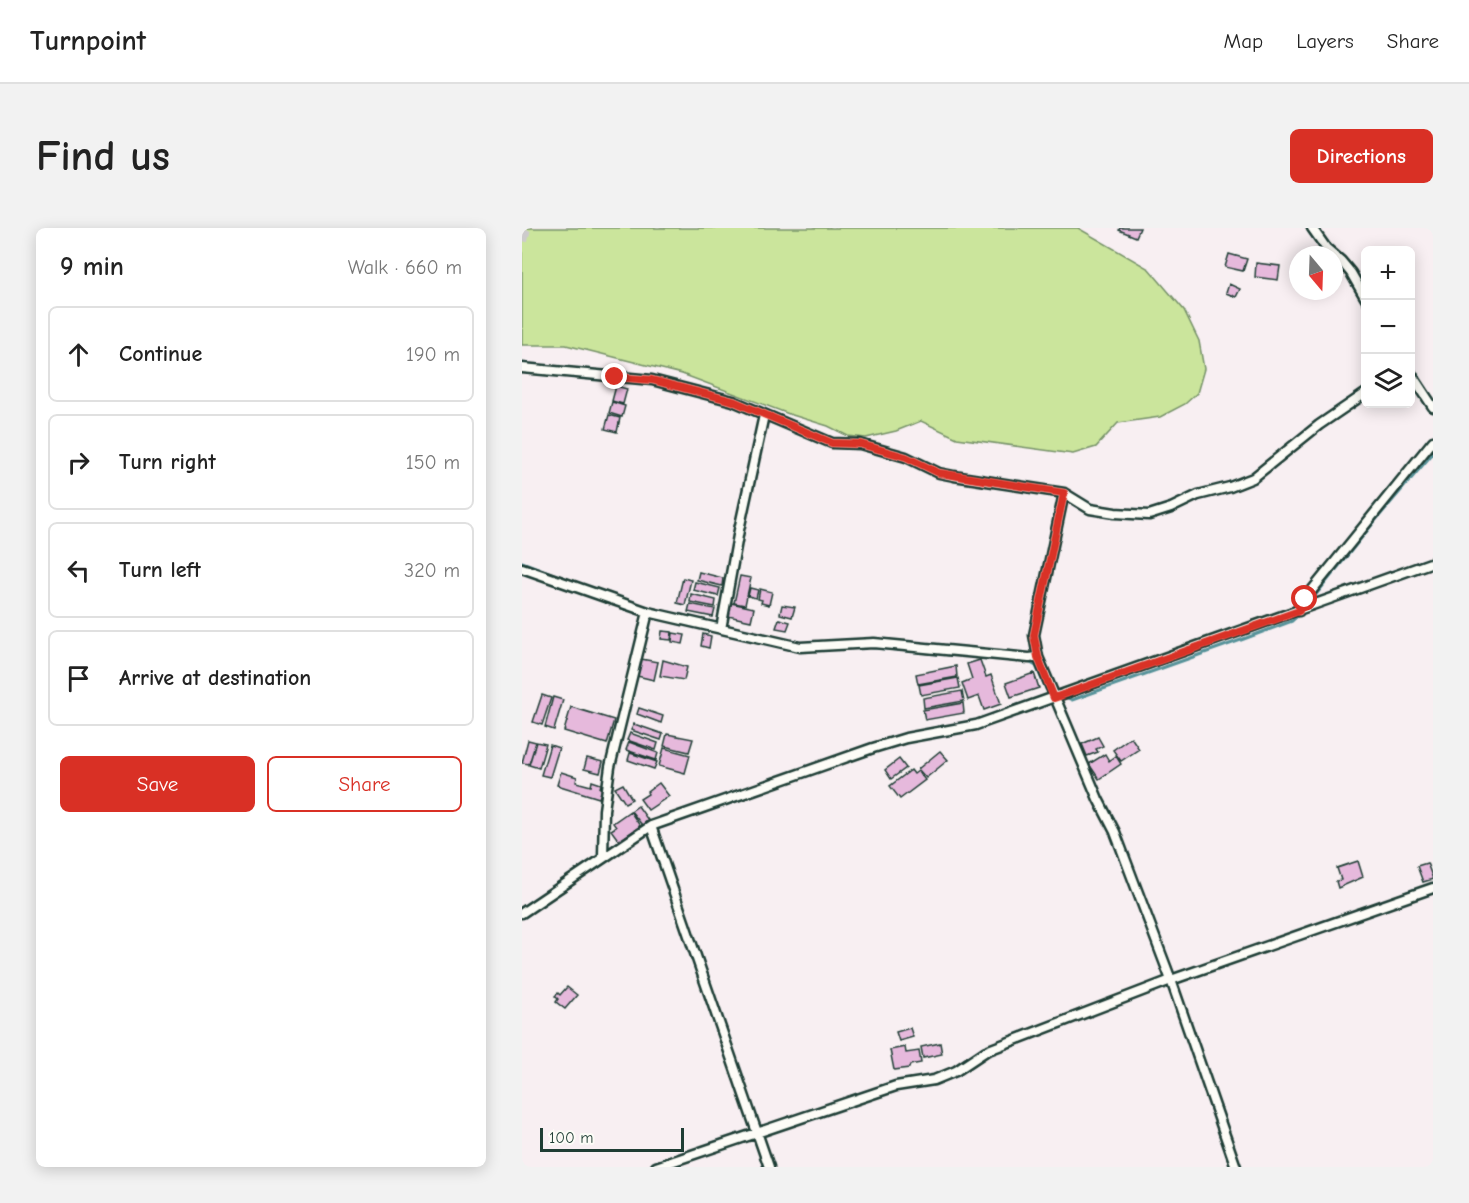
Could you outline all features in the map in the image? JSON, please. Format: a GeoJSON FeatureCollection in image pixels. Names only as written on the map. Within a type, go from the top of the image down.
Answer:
{"type":"FeatureCollection","features":[{"type":"Feature","properties":{"kind":"street"},"geometry":{"type":"LineString","coordinates":[[1312,228],[1326,248],[1351,273],[1361,291]]}},
{"type":"Feature","properties":{"kind":"street"},"geometry":{"type":"LineString","coordinates":[[522,368],[652,380],[733,401],[832,443],[860,444],[906,457],[939,473],[1064,493],[1090,509],[1132,515],[1149,515],[1198,495],[1230,487],[1253,478],[1319,425],[1361,396]]}},
{"type":"Feature","properties":{"kind":"street"},"geometry":{"type":"LineString","coordinates":[[1415,380],[1433,407]]}},
{"type":"Feature","properties":{"kind":"street"},"geometry":{"type":"LineString","coordinates":[[721,629],[739,530],[764,415]]}},
{"type":"Feature","properties":{"kind":"street"},"geometry":{"type":"LineString","coordinates":[[1299,611],[1309,594],[1433,441]]}},
{"type":"Feature","properties":{"kind":"street"},"geometry":{"type":"LineString","coordinates":[[1064,493],[1034,635],[1038,657],[1098,799],[1115,832],[1171,980],[1236,1167]]}},
{"type":"Feature","properties":{"kind":"street"},"geometry":{"type":"LineString","coordinates":[[522,913],[651,826],[873,748],[906,738],[976,725],[1433,562]]}},
{"type":"Feature","properties":{"kind":"street"},"geometry":{"type":"LineString","coordinates":[[522,568],[648,612],[800,647],[874,644],[1038,657]]}},
{"type":"Feature","properties":{"kind":"street"},"geometry":{"type":"LineString","coordinates":[[603,857],[604,810],[610,767],[648,612]]}},
{"type":"Feature","properties":{"kind":"street"},"geometry":{"type":"LineString","coordinates":[[651,826],[769,1167]]}},
{"type":"Feature","properties":{"kind":"street"},"geometry":{"type":"LineString","coordinates":[[656,1167],[896,1086],[934,1080],[956,1071],[986,1051],[1171,980],[1433,888]]}},
{"type":"Feature","properties":{"kind":"green space"},"geometry":{"type":"Polygon","coordinates":[[[522,228],[1078,228],[1149,269],[1184,310],[1199,341],[1204,369],[1197,393],[1185,404],[1160,417],[1118,423],[1096,447],[1073,454],[957,438],[921,421],[896,431],[866,438],[848,436],[828,426],[682,374],[566,345],[522,345],[522,228]]]}},
{"type":"Feature","properties":{"kind":"building"},"geometry":{"type":"Polygon","coordinates":[[[1120,228],[1140,228],[1136,237],[1119,230],[1120,228]]]}},
{"type":"Feature","properties":{"kind":"building"},"geometry":{"type":"Polygon","coordinates":[[[1229,254],[1247,259],[1243,271],[1225,267],[1229,254]]]}},
{"type":"Feature","properties":{"kind":"building"},"geometry":{"type":"Polygon","coordinates":[[[1256,263],[1280,266],[1278,280],[1255,277],[1256,263]]]}},
{"type":"Feature","properties":{"kind":"building"},"geometry":{"type":"Polygon","coordinates":[[[1229,284],[1240,289],[1236,297],[1226,293],[1229,284]]]}},
{"type":"Feature","properties":{"kind":"building"},"geometry":{"type":"Polygon","coordinates":[[[616,386],[627,389],[623,404],[612,401],[616,386]]]}},
{"type":"Feature","properties":{"kind":"building"},"geometry":{"type":"Polygon","coordinates":[[[612,402],[625,406],[622,417],[609,413],[612,402]]]}},
{"type":"Feature","properties":{"kind":"building"},"geometry":{"type":"Polygon","coordinates":[[[609,415],[620,418],[617,432],[605,429],[609,415]]]}},
{"type":"Feature","properties":{"kind":"building"},"geometry":{"type":"Polygon","coordinates":[[[699,572],[723,578],[722,586],[697,580],[699,572]]]}},
{"type":"Feature","properties":{"kind":"building"},"geometry":{"type":"Polygon","coordinates":[[[740,576],[751,578],[745,605],[734,603],[740,576]]]}},
{"type":"Feature","properties":{"kind":"building"},"geometry":{"type":"Polygon","coordinates":[[[683,578],[691,580],[685,605],[677,603],[683,578]]]}},
{"type":"Feature","properties":{"kind":"building"},"geometry":{"type":"Polygon","coordinates":[[[695,582],[720,588],[718,596],[693,590],[695,582]]]}},
{"type":"Feature","properties":{"kind":"building"},"geometry":{"type":"Polygon","coordinates":[[[750,588],[758,590],[756,598],[748,596],[750,588]]]}},
{"type":"Feature","properties":{"kind":"building"},"geometry":{"type":"Polygon","coordinates":[[[760,589],[772,592],[769,605],[761,603],[762,600],[758,599],[760,589]]]}},
{"type":"Feature","properties":{"kind":"building"},"geometry":{"type":"Polygon","coordinates":[[[691,594],[716,600],[715,607],[690,602],[691,594]]]}},
{"type":"Feature","properties":{"kind":"building"},"geometry":{"type":"Polygon","coordinates":[[[731,603],[754,608],[751,621],[728,616],[731,603]]]}},
{"type":"Feature","properties":{"kind":"building"},"geometry":{"type":"Polygon","coordinates":[[[690,604],[715,609],[713,617],[688,612],[690,604]]]}},
{"type":"Feature","properties":{"kind":"building"},"geometry":{"type":"Polygon","coordinates":[[[782,605],[795,607],[792,617],[780,614],[782,605]]]}},
{"type":"Feature","properties":{"kind":"building"},"geometry":{"type":"Polygon","coordinates":[[[779,619],[790,622],[787,630],[776,628],[779,619]]]}},
{"type":"Feature","properties":{"kind":"building"},"geometry":{"type":"Polygon","coordinates":[[[662,631],[672,632],[671,640],[661,639],[662,631]]]}},
{"type":"Feature","properties":{"kind":"building"},"geometry":{"type":"Polygon","coordinates":[[[673,633],[685,635],[683,644],[672,642],[673,633]]]}},
{"type":"Feature","properties":{"kind":"building"},"geometry":{"type":"Polygon","coordinates":[[[703,634],[711,636],[709,648],[701,646],[703,634]]]}},
{"type":"Feature","properties":{"kind":"building"},"geometry":{"type":"Polygon","coordinates":[[[641,659],[658,662],[654,680],[637,676],[641,659]]]}},
{"type":"Feature","properties":{"kind":"building"},"geometry":{"type":"Polygon","coordinates":[[[663,660],[687,667],[684,680],[660,676],[663,660]]]}},
{"type":"Feature","properties":{"kind":"building"},"geometry":{"type":"Polygon","coordinates":[[[980,660],[986,677],[991,675],[1001,704],[984,710],[979,696],[968,700],[962,683],[972,679],[967,664],[980,660]]]}},
{"type":"Feature","properties":{"kind":"building"},"geometry":{"type":"Polygon","coordinates":[[[956,666],[957,677],[918,684],[916,674],[956,666]]]}},
{"type":"Feature","properties":{"kind":"building"},"geometry":{"type":"Polygon","coordinates":[[[1034,673],[1039,688],[1011,697],[1006,683],[1034,673]]]}},
{"type":"Feature","properties":{"kind":"building"},"geometry":{"type":"Polygon","coordinates":[[[958,678],[960,688],[921,695],[919,685],[958,678]]]}},
{"type":"Feature","properties":{"kind":"building"},"geometry":{"type":"Polygon","coordinates":[[[962,691],[964,701],[924,708],[923,698],[962,691]]]}},
{"type":"Feature","properties":{"kind":"building"},"geometry":{"type":"Polygon","coordinates":[[[542,695],[551,698],[542,725],[533,722],[542,695]]]}},
{"type":"Feature","properties":{"kind":"building"},"geometry":{"type":"Polygon","coordinates":[[[553,697],[563,700],[554,730],[545,727],[553,697]]]}},
{"type":"Feature","properties":{"kind":"building"},"geometry":{"type":"Polygon","coordinates":[[[963,703],[964,713],[925,720],[923,710],[963,703]]]}},
{"type":"Feature","properties":{"kind":"building"},"geometry":{"type":"Polygon","coordinates":[[[571,707],[614,720],[607,744],[564,731],[571,707]]]}},
{"type":"Feature","properties":{"kind":"building"},"geometry":{"type":"Polygon","coordinates":[[[639,708],[663,716],[661,723],[637,714],[639,708]]]}},
{"type":"Feature","properties":{"kind":"building"},"geometry":{"type":"Polygon","coordinates":[[[634,724],[663,734],[661,740],[631,730],[634,724]]]}},
{"type":"Feature","properties":{"kind":"building"},"geometry":{"type":"Polygon","coordinates":[[[630,733],[658,743],[656,750],[627,740],[630,733]]]}},
{"type":"Feature","properties":{"kind":"building"},"geometry":{"type":"Polygon","coordinates":[[[667,734],[693,739],[689,752],[664,746],[667,734]]]}},
{"type":"Feature","properties":{"kind":"building"},"geometry":{"type":"Polygon","coordinates":[[[1098,737],[1103,746],[1096,749],[1098,752],[1087,756],[1082,744],[1098,737]]]}},
{"type":"Feature","properties":{"kind":"building"},"geometry":{"type":"Polygon","coordinates":[[[1131,737],[1139,749],[1121,761],[1113,750],[1131,737]]]}},
{"type":"Feature","properties":{"kind":"building"},"geometry":{"type":"Polygon","coordinates":[[[528,740],[536,742],[529,764],[522,763],[528,740]]]}},
{"type":"Feature","properties":{"kind":"building"},"geometry":{"type":"Polygon","coordinates":[[[536,742],[546,744],[539,768],[529,765],[536,742]]]}},
{"type":"Feature","properties":{"kind":"building"},"geometry":{"type":"Polygon","coordinates":[[[629,742],[658,753],[656,760],[626,750],[629,742]]]}},
{"type":"Feature","properties":{"kind":"building"},"geometry":{"type":"Polygon","coordinates":[[[550,745],[559,748],[550,777],[541,775],[550,745]]]}},
{"type":"Feature","properties":{"kind":"building"},"geometry":{"type":"Polygon","coordinates":[[[664,748],[690,755],[685,773],[659,766],[664,748]]]}},
{"type":"Feature","properties":{"kind":"building"},"geometry":{"type":"Polygon","coordinates":[[[940,751],[948,760],[926,778],[918,769],[940,751]]]}},
{"type":"Feature","properties":{"kind":"building"},"geometry":{"type":"Polygon","coordinates":[[[630,753],[657,762],[654,769],[628,760],[630,753]]]}},
{"type":"Feature","properties":{"kind":"building"},"geometry":{"type":"Polygon","coordinates":[[[1105,754],[1109,761],[1116,756],[1121,764],[1099,779],[1089,764],[1105,754]]]}},
{"type":"Feature","properties":{"kind":"building"},"geometry":{"type":"Polygon","coordinates":[[[587,758],[603,762],[600,773],[584,769],[587,758]]]}},
{"type":"Feature","properties":{"kind":"building"},"geometry":{"type":"Polygon","coordinates":[[[899,759],[906,768],[891,779],[885,770],[899,759]]]}},
{"type":"Feature","properties":{"kind":"building"},"geometry":{"type":"Polygon","coordinates":[[[911,770],[914,774],[918,771],[925,780],[900,799],[890,786],[911,770]]]}},
{"type":"Feature","properties":{"kind":"building"},"geometry":{"type":"Polygon","coordinates":[[[561,772],[577,777],[576,782],[591,786],[592,781],[601,784],[599,798],[557,785],[561,772]]]}},
{"type":"Feature","properties":{"kind":"building"},"geometry":{"type":"Polygon","coordinates":[[[659,783],[669,796],[648,810],[640,799],[659,783]]]}},
{"type":"Feature","properties":{"kind":"building"},"geometry":{"type":"Polygon","coordinates":[[[623,784],[632,799],[625,803],[615,788],[623,784]]]}},
{"type":"Feature","properties":{"kind":"building"},"geometry":{"type":"Polygon","coordinates":[[[638,806],[648,820],[642,825],[631,811],[638,806]]]}},
{"type":"Feature","properties":{"kind":"building"},"geometry":{"type":"Polygon","coordinates":[[[630,811],[640,826],[619,841],[611,830],[616,827],[613,823],[630,811]]]}},
{"type":"Feature","properties":{"kind":"building"},"geometry":{"type":"Polygon","coordinates":[[[1358,861],[1363,877],[1338,888],[1336,881],[1341,880],[1337,868],[1358,861]]]}},
{"type":"Feature","properties":{"kind":"building"},"geometry":{"type":"Polygon","coordinates":[[[1427,863],[1433,879],[1423,882],[1417,866],[1427,863]]]}},
{"type":"Feature","properties":{"kind":"building"},"geometry":{"type":"Polygon","coordinates":[[[567,987],[577,995],[565,1009],[556,1002],[558,999],[555,996],[558,993],[560,995],[567,987]]]}},
{"type":"Feature","properties":{"kind":"building"},"geometry":{"type":"Polygon","coordinates":[[[910,1028],[913,1037],[899,1041],[896,1032],[910,1028]]]}},
{"type":"Feature","properties":{"kind":"building"},"geometry":{"type":"Polygon","coordinates":[[[940,1043],[942,1054],[923,1058],[921,1047],[940,1043]]]}},
{"type":"Feature","properties":{"kind":"building"},"geometry":{"type":"Polygon","coordinates":[[[905,1047],[906,1053],[919,1051],[921,1063],[910,1065],[909,1068],[894,1070],[890,1050],[905,1047]]]}},
{"type":"Feature","properties":{"kind":"waterway"},"geometry":{"type":"LineString","coordinates":[[1310,602],[1433,453]]}},
{"type":"Feature","properties":{"kind":"waterway"},"geometry":{"type":"LineString","coordinates":[[522,562],[577,583]]}},
{"type":"Feature","properties":{"kind":"waterway"},"geometry":{"type":"LineString","coordinates":[[637,604],[650,608],[651,612]]}},
{"type":"Feature","properties":{"kind":"waterway"},"geometry":{"type":"LineString","coordinates":[[1063,696],[1072,700],[1292,621],[1302,612]]}},
{"type":"Feature","properties":{"kind":"waterway"},"geometry":{"type":"LineString","coordinates":[[865,647],[951,655]]}},
{"type":"Feature","properties":{"kind":"waterway"},"geometry":{"type":"LineString","coordinates":[[803,651],[826,649]]}},
{"type":"Feature","properties":{"kind":"waterway"},"geometry":{"type":"LineString","coordinates":[[1027,661],[1036,666],[1046,689],[1051,691]]}},
{"type":"Feature","properties":{"kind":"tunnel"},"geometry":{"type":"LineString","coordinates":[[522,241],[525,228]]}},
{"type":"Feature","properties":{"kind":"route"},"geometry":{"type":"LineString","coordinates":[[615,377],[652,380],[733,401],[832,443],[860,444],[906,457],[939,473],[1064,493],[1034,635],[1038,657],[1054,698],[1299,611],[1305,599]]}}]}
